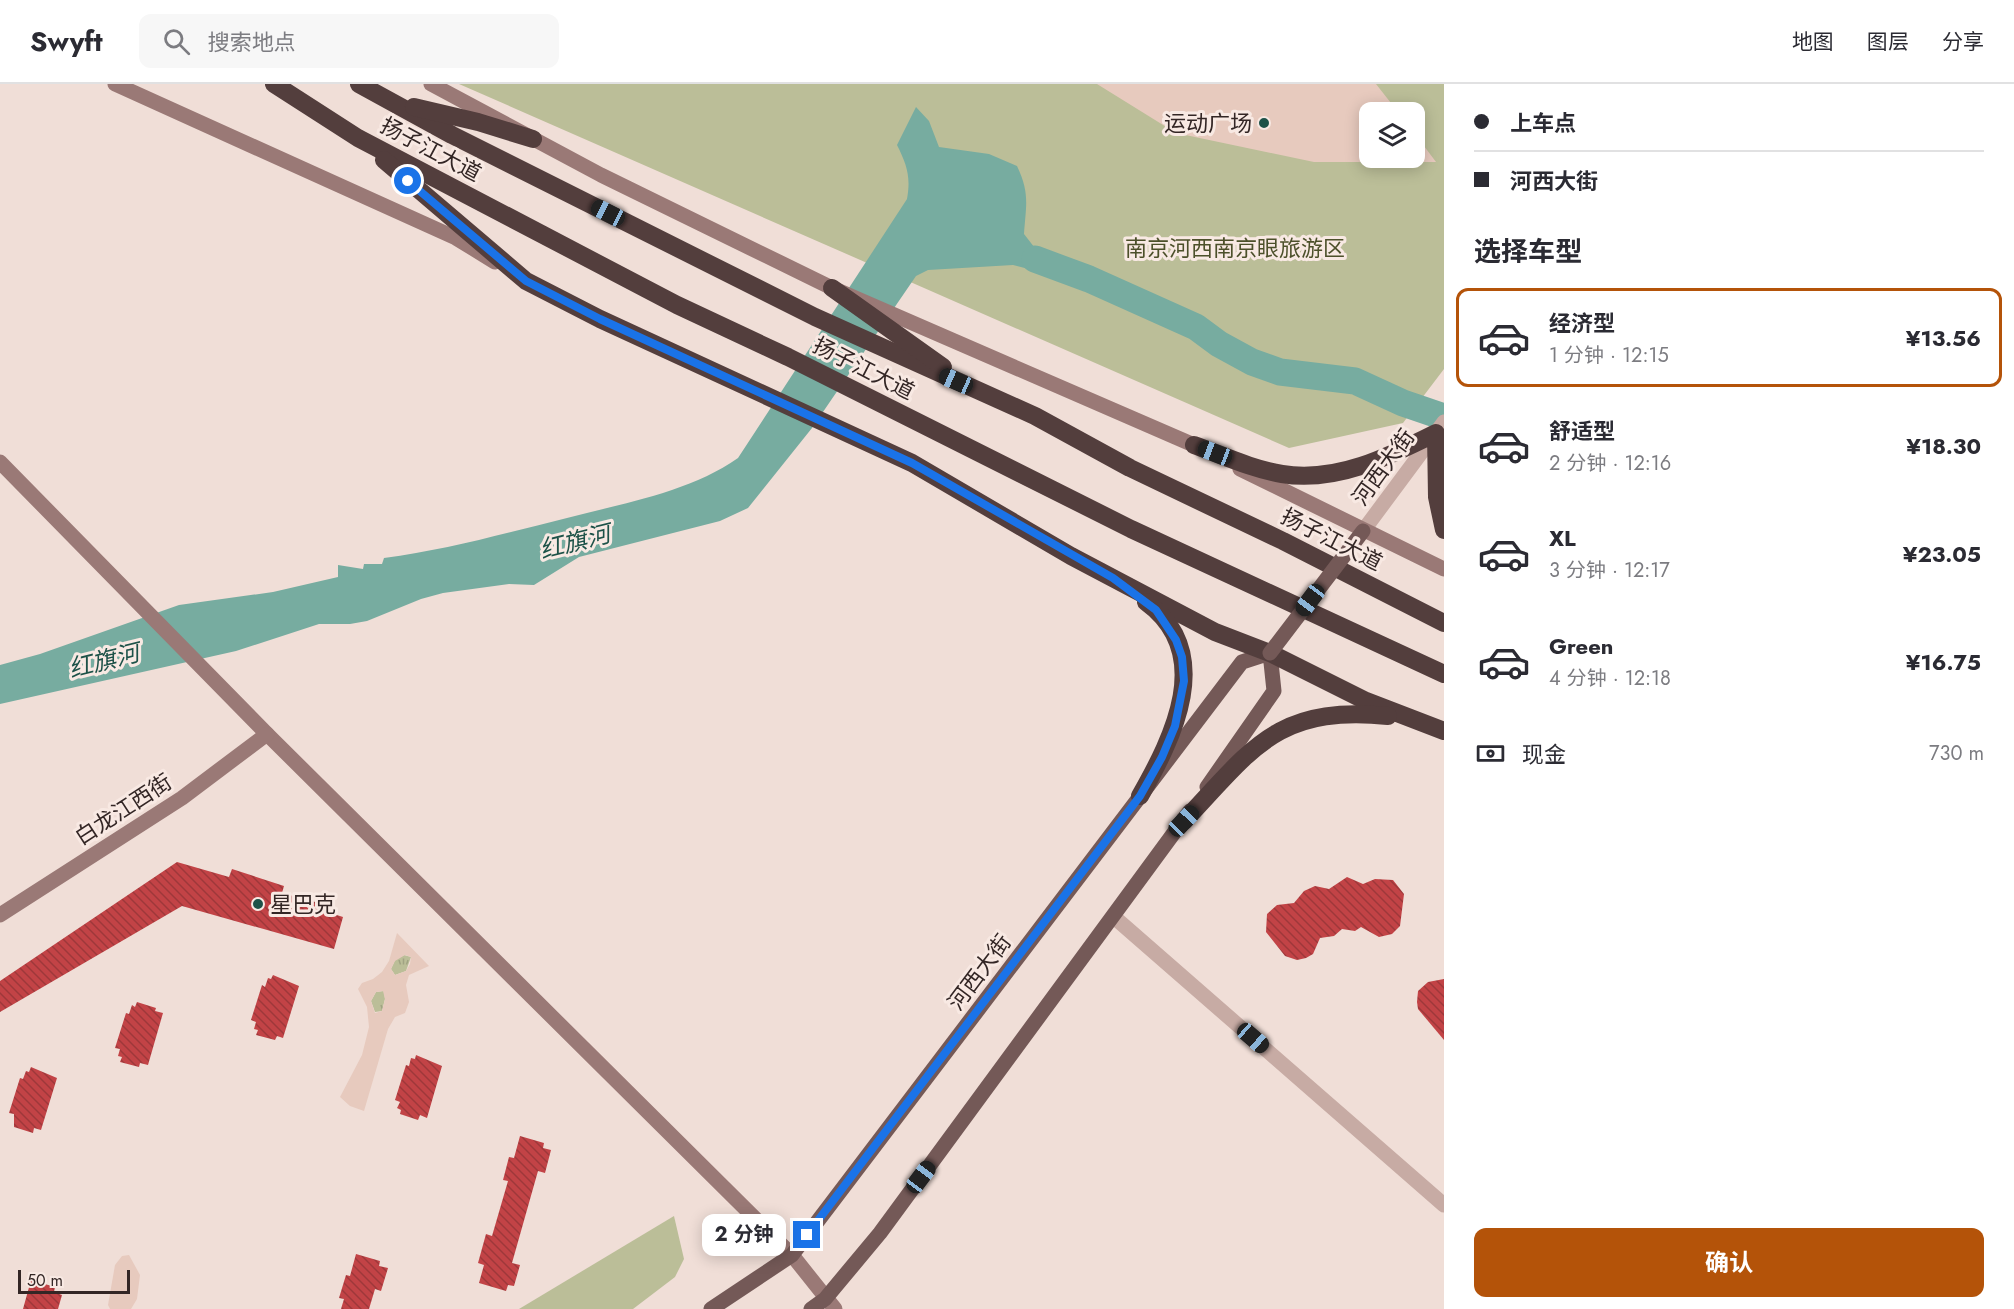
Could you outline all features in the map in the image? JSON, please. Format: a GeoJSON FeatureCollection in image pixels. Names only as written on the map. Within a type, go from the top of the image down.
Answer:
{"type":"FeatureCollection","features":[{"type":"Feature","properties":{"kind":"highway","name":"扬子江大道"},"geometry":{"type":"LineString","coordinates":[[274,84],[358,138],[677,305],[855,390],[1131,529],[1444,674]]}},
{"type":"Feature","properties":{"kind":"highway","name":"扬子江大道"},"geometry":{"type":"LineString","coordinates":[[359,84],[452,135],[815,316],[1035,416],[1130,468],[1283,541],[1444,623]]}},
{"type":"Feature","properties":{"kind":"highway"},"geometry":{"type":"LineString","coordinates":[[391,101],[478,122],[533,140]]}},
{"type":"Feature","properties":{"kind":"highway"},"geometry":{"type":"LineString","coordinates":[[358,138],[526,281],[600,319],[912,463],[1113,578],[1215,632],[1270,653],[1366,701],[1444,731]]}},
{"type":"Feature","properties":{"kind":"highway"},"geometry":{"type":"LineString","coordinates":[[832,288],[897,324],[974,388]]}},
{"type":"Feature","properties":{"kind":"highway"},"geometry":{"type":"LineString","coordinates":[[1194,445],[1281,474],[1314,475],[1386,458],[1439,429]]}},
{"type":"Feature","properties":{"kind":"highway"},"geometry":{"type":"LineString","coordinates":[[1439,429],[1437,497],[1444,530]]}},
{"type":"Feature","properties":{"kind":"highway"},"geometry":{"type":"LineString","coordinates":[[1113,578],[1156,610],[1176,640],[1182,657],[1184,681],[1175,726],[1162,757],[1140,796]]}},
{"type":"Feature","properties":{"kind":"highway"},"geometry":{"type":"LineString","coordinates":[[1184,821],[1254,746],[1286,726],[1317,718],[1355,713],[1421,722]]}},
{"type":"Feature","properties":{"kind":"main road","name":"河西大街"},"geometry":{"type":"LineString","coordinates":[[711,1309],[792,1255],[1242,662],[1270,653],[1364,531]]}},
{"type":"Feature","properties":{"kind":"main road"},"geometry":{"type":"LineString","coordinates":[[811,1309],[830,1304],[1184,821],[1274,691],[1270,653]]}},
{"type":"Feature","properties":{"kind":"street"},"geometry":{"type":"LineString","coordinates":[[114,84],[456,238],[526,281]]}},
{"type":"Feature","properties":{"kind":"street"},"geometry":{"type":"LineString","coordinates":[[431,84],[533,140],[832,288]]}},
{"type":"Feature","properties":{"kind":"street","name":"扬子江大道"},"geometry":{"type":"LineString","coordinates":[[897,324],[1194,445],[1444,569]]}},
{"type":"Feature","properties":{"kind":"street","name":"河西大街"},"geometry":{"type":"LineString","coordinates":[[1364,531],[1439,429]]}},
{"type":"Feature","properties":{"kind":"street"},"geometry":{"type":"LineString","coordinates":[[0,462],[148,610],[267,734],[792,1255],[830,1304]]}},
{"type":"Feature","properties":{"kind":"street","name":"白龙江西街"},"geometry":{"type":"LineString","coordinates":[[0,915],[182,798],[267,734]]}},
{"type":"Feature","properties":{"kind":"street"},"geometry":{"type":"LineString","coordinates":[[1114,917],[1444,1205]]}},
{"type":"Feature","properties":{"kind":"green space","name":"南京河西南京眼旅游区"},"geometry":{"type":"Polygon","coordinates":[[[459,84],[1444,84],[1444,369],[1403,423],[1289,448],[459,84]]]}},
{"type":"Feature","properties":{"kind":"green space"},"geometry":{"type":"Polygon","coordinates":[[[404,955],[411,957],[406,971],[395,975],[391,969],[395,960],[404,955]]]}},
{"type":"Feature","properties":{"kind":"green space"},"geometry":{"type":"Polygon","coordinates":[[[384,991],[382,1011],[375,1012],[371,1001],[376,992],[384,991]]]}},
{"type":"Feature","properties":{"kind":"green space"},"geometry":{"type":"Polygon","coordinates":[[[674,1216],[684,1259],[675,1277],[633,1309],[519,1309],[674,1216]]]}},
{"type":"Feature","properties":{"kind":"shaded area","name":"运动广场"},"geometry":{"type":"Polygon","coordinates":[[[1097,84],[1376,84],[1390,102],[1359,102],[1359,162],[1314,162],[1176,133],[1097,84]]]}},
{"type":"Feature","properties":{"kind":"shaded area","name":"运动广场"},"geometry":{"type":"Polygon","coordinates":[[[1425,147],[1436,162],[1425,162],[1425,147]]]}},
{"type":"Feature","properties":{"kind":"shaded area"},"geometry":{"type":"Polygon","coordinates":[[[397,933],[429,966],[409,975],[406,985],[409,1002],[405,1013],[395,1017],[388,1029],[364,1111],[350,1106],[340,1097],[362,1055],[369,1027],[367,1007],[358,989],[362,983],[382,972],[389,961],[397,933]],[[405,955],[395,961],[391,969],[395,975],[406,971],[410,964],[411,957],[405,955]],[[383,991],[376,992],[371,1001],[375,1013],[382,1011],[385,999],[383,991]]]}},
{"type":"Feature","properties":{"kind":"shaded area"},"geometry":{"type":"Polygon","coordinates":[[[129,1255],[140,1275],[137,1299],[131,1309],[110,1309],[108,1305],[115,1265],[122,1256],[129,1255]]]}},
{"type":"Feature","properties":{"kind":"water","name":"红旗河"},"geometry":{"type":"Polygon","coordinates":[[[916,107],[929,121],[939,147],[989,154],[1017,166],[1025,192],[1024,234],[1038,252],[1072,266],[1063,278],[1013,265],[928,270],[916,276],[812,428],[748,508],[720,521],[579,557],[534,585],[509,584],[443,593],[421,599],[367,621],[350,624],[319,624],[236,651],[0,704],[0,665],[40,654],[179,605],[273,592],[338,577],[338,565],[363,569],[364,564],[382,564],[384,558],[476,541],[656,495],[699,480],[738,458],[907,199],[909,184],[907,171],[897,145],[916,107]]]}},
{"type":"Feature","properties":{"kind":"building"},"geometry":{"type":"Polygon","coordinates":[[[177,862],[229,877],[232,869],[284,886],[282,893],[319,903],[318,909],[343,917],[334,949],[182,906],[0,1012],[0,981],[177,862]]]}},
{"type":"Feature","properties":{"kind":"building"},"geometry":{"type":"Polygon","coordinates":[[[1347,877],[1363,884],[1375,879],[1393,880],[1404,894],[1400,926],[1392,934],[1379,937],[1361,927],[1355,931],[1342,929],[1334,936],[1320,938],[1313,954],[1306,958],[1297,960],[1285,956],[1266,932],[1267,914],[1277,905],[1294,903],[1304,891],[1315,886],[1329,889],[1347,877]]]}},
{"type":"Feature","properties":{"kind":"building"},"geometry":{"type":"Polygon","coordinates":[[[273,975],[299,986],[283,1038],[277,1036],[275,1040],[256,1035],[258,1030],[254,1029],[256,1022],[251,1020],[262,985],[265,987],[268,978],[271,979],[273,975]]]}},
{"type":"Feature","properties":{"kind":"building"},"geometry":{"type":"Polygon","coordinates":[[[1444,979],[1444,1040],[1418,1009],[1417,1002],[1418,991],[1428,982],[1444,979]]]}},
{"type":"Feature","properties":{"kind":"building"},"geometry":{"type":"Polygon","coordinates":[[[137,1002],[156,1008],[155,1011],[163,1013],[148,1065],[140,1063],[139,1067],[120,1062],[122,1057],[118,1056],[120,1049],[115,1048],[126,1013],[129,1014],[132,1005],[135,1007],[137,1002]]]}},
{"type":"Feature","properties":{"kind":"building"},"geometry":{"type":"Polygon","coordinates":[[[416,1055],[442,1066],[427,1118],[420,1115],[418,1120],[400,1114],[401,1110],[397,1108],[400,1102],[395,1100],[406,1065],[409,1066],[411,1058],[415,1059],[416,1055]]]}},
{"type":"Feature","properties":{"kind":"building"},"geometry":{"type":"Polygon","coordinates":[[[31,1067],[57,1078],[41,1130],[34,1128],[33,1133],[14,1127],[14,1114],[9,1113],[20,1078],[23,1079],[26,1071],[29,1072],[31,1067]]]}},
{"type":"Feature","properties":{"kind":"building"},"geometry":{"type":"Polygon","coordinates":[[[520,1136],[544,1143],[543,1148],[551,1150],[545,1173],[538,1171],[512,1263],[520,1265],[514,1286],[508,1285],[506,1291],[479,1283],[484,1265],[478,1263],[486,1234],[492,1236],[508,1181],[503,1180],[509,1157],[514,1158],[520,1136]]]}},
{"type":"Feature","properties":{"kind":"building"},"geometry":{"type":"Polygon","coordinates":[[[356,1254],[380,1261],[379,1266],[388,1268],[381,1291],[375,1289],[369,1309],[341,1309],[344,1299],[339,1298],[346,1275],[350,1276],[356,1254]]]}},
{"type":"Feature","properties":{"kind":"building"},"geometry":{"type":"Polygon","coordinates":[[[31,1280],[55,1287],[54,1292],[62,1295],[58,1309],[23,1309],[31,1280]]]}},
{"type":"Feature","properties":{"kind":"waterway"},"geometry":{"type":"LineString","coordinates":[[1035,259],[1089,279],[1196,327],[1219,344],[1252,362],[1280,372],[1355,381],[1403,403],[1444,417]]}},
{"type":"Feature","properties":{"kind":"place","name":"运动广场"},"geometry":{"type":"Point","coordinates":[1264,123]}},
{"type":"Feature","properties":{"kind":"place","name":"星巴克"},"geometry":{"type":"Point","coordinates":[258,904]}},
{"type":"Feature","properties":{"kind":"route"},"geometry":{"type":"LineString","coordinates":[[408,181],[526,281],[600,319],[912,463],[1113,578],[1156,610],[1176,640],[1182,657],[1184,681],[1181,705],[1162,757],[1140,796],[807,1235]]}}]}
